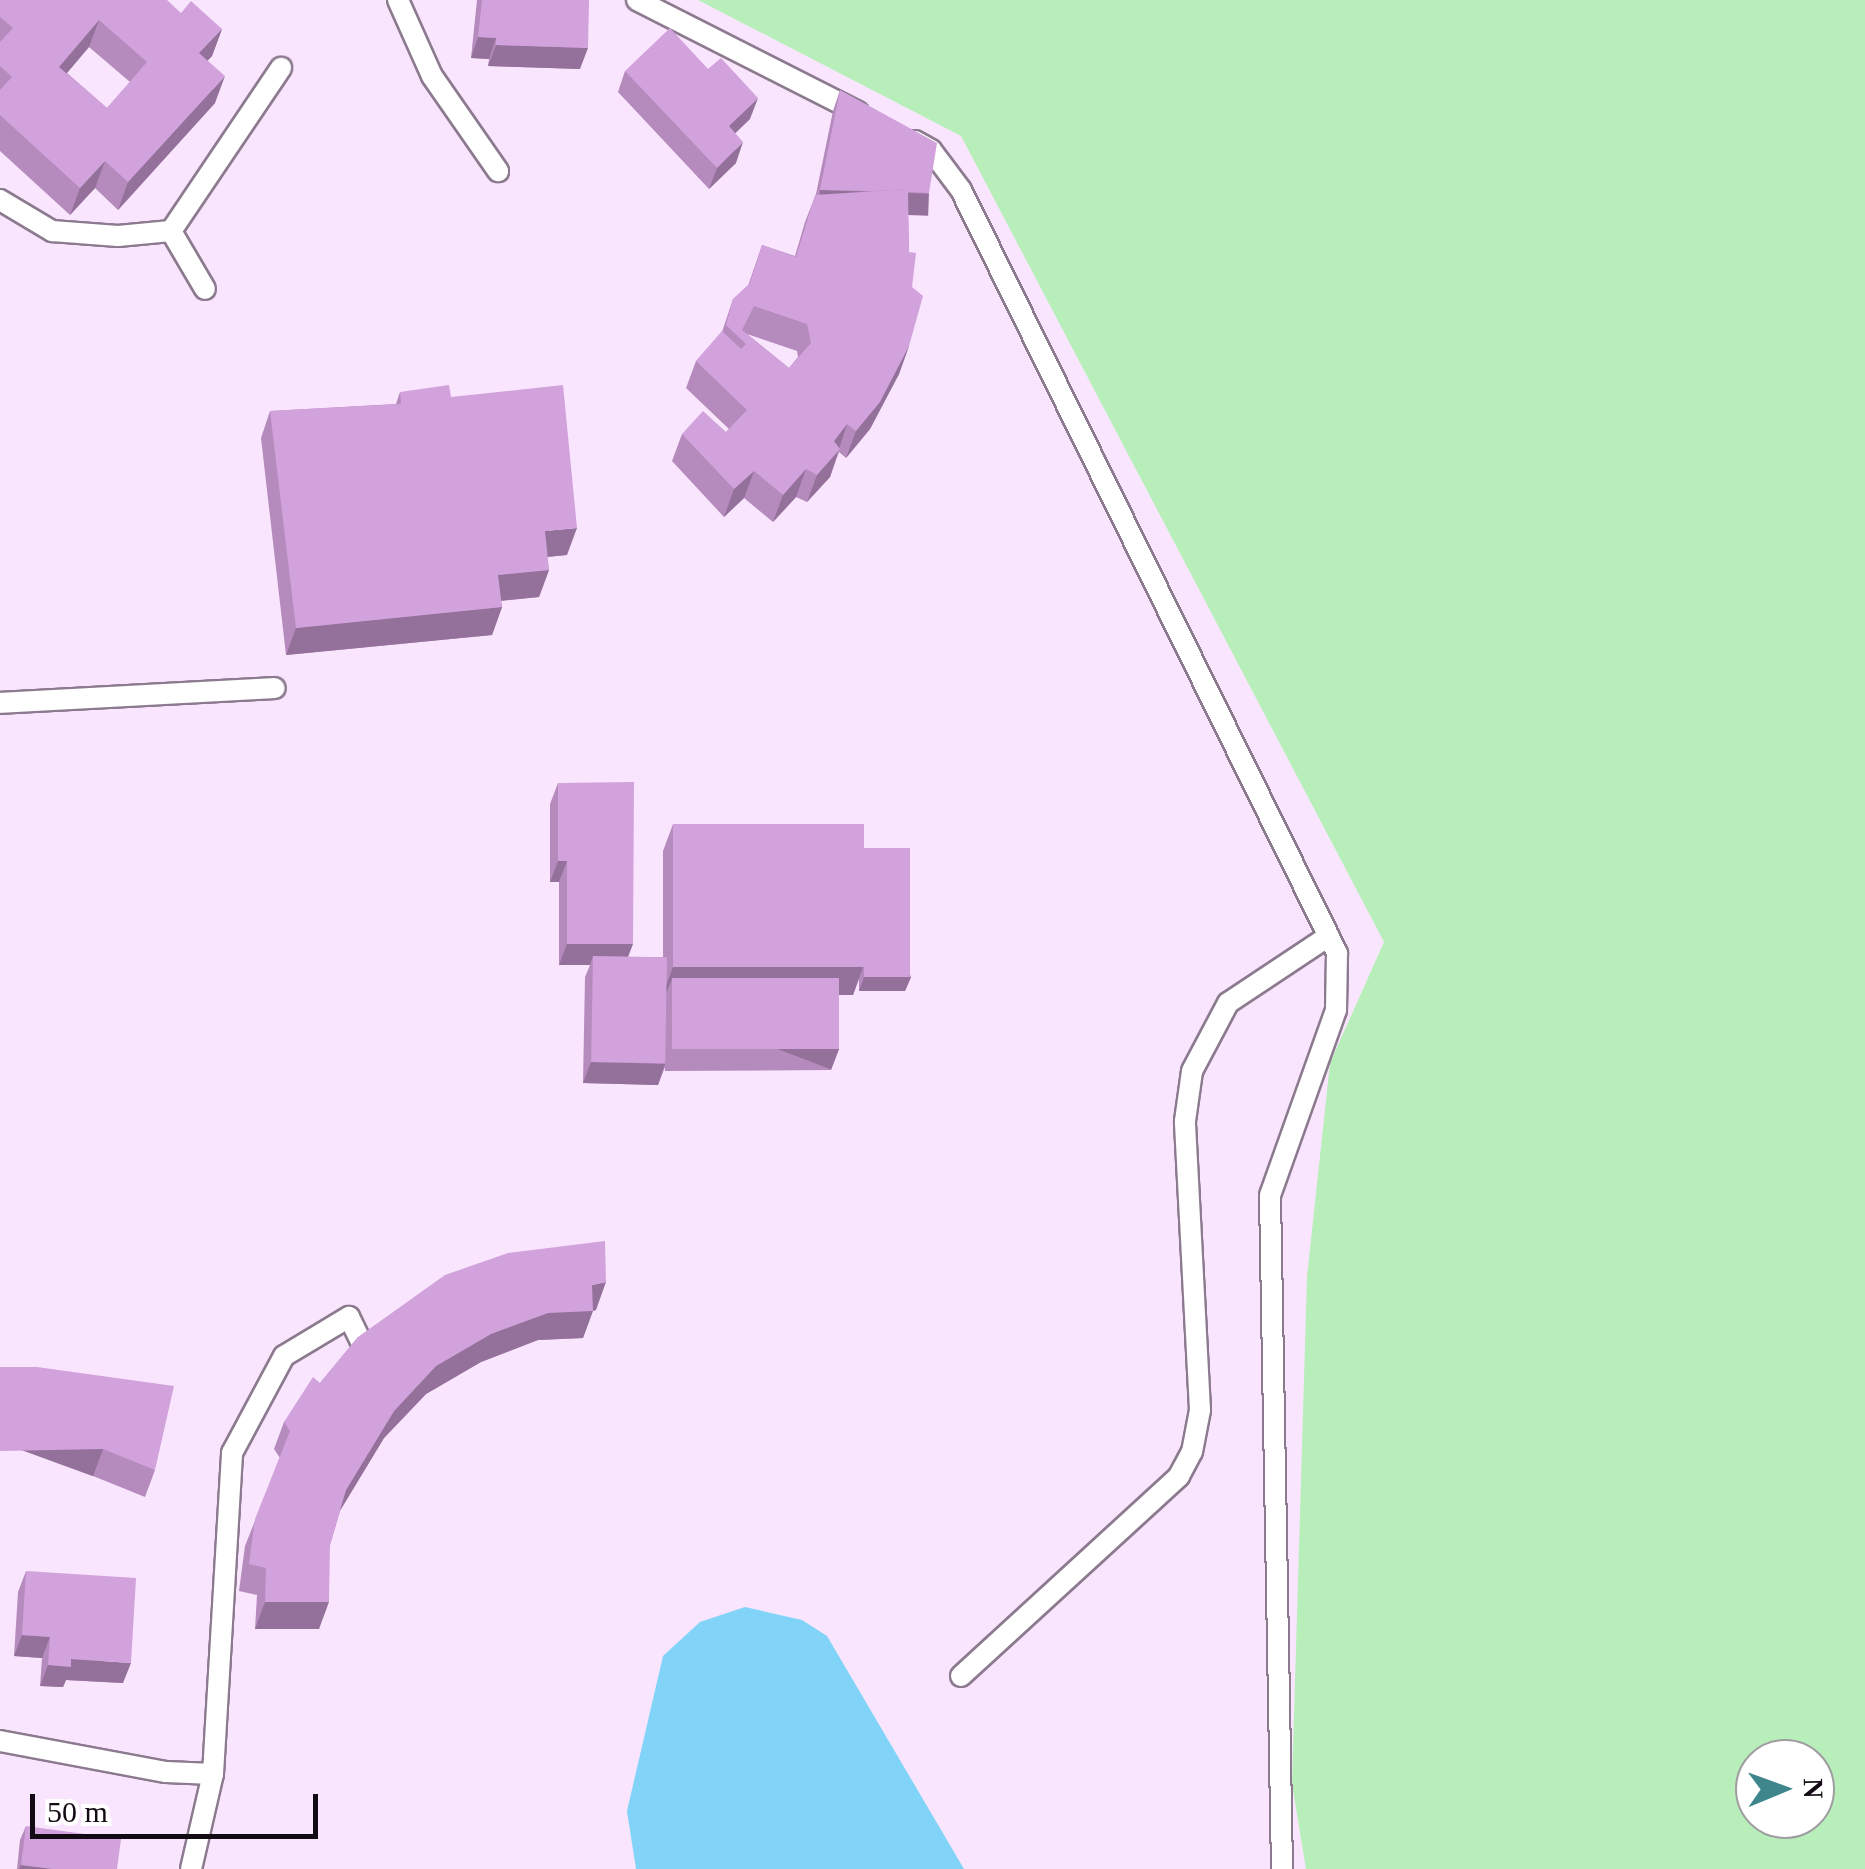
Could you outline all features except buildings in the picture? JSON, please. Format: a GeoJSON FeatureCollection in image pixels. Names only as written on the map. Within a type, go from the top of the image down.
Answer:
{"type":"FeatureCollection","features":[{"type":"Feature","properties":{"kind":"lane"},"geometry":{"type":"LineString","coordinates":[[398,0],[432,76],[498,171]]}},
{"type":"Feature","properties":{"kind":"lane"},"geometry":{"type":"LineString","coordinates":[[636,0],[931,150],[962,190],[1329,936],[1341,982],[1336,1010],[1270,1196],[1282,1869]]}},
{"type":"Feature","properties":{"kind":"lane"},"geometry":{"type":"LineString","coordinates":[[0,200],[52,232],[118,236],[171,230],[281,68]]}},
{"type":"Feature","properties":{"kind":"lane"},"geometry":{"type":"LineString","coordinates":[[171,230],[204,289]]}},
{"type":"Feature","properties":{"kind":"lane"},"geometry":{"type":"LineString","coordinates":[[0,703],[275,688]]}},
{"type":"Feature","properties":{"kind":"lane"},"geometry":{"type":"LineString","coordinates":[[961,1676],[1179,1476],[1192,1452],[1200,1410],[1185,1121],[1192,1071],[1228,1004],[1329,936]]}},
{"type":"Feature","properties":{"kind":"lane"},"geometry":{"type":"LineString","coordinates":[[190,1869],[213,1774],[232,1454],[284,1356],[349,1317],[361,1342]]}},
{"type":"Feature","properties":{"kind":"lane"},"geometry":{"type":"LineString","coordinates":[[0,1741],[166,1772],[213,1774]]}},
{"type":"Feature","properties":{"kind":"shaded area"},"geometry":{"type":"Polygon","coordinates":[[[0,0],[698,0],[961,136],[1384,942],[1330,1063],[1292,1784],[1306,1869],[0,1869],[0,0]]]}},
{"type":"Feature","properties":{"kind":"green space"},"geometry":{"type":"Polygon","coordinates":[[[698,0],[1865,0],[1865,1869],[1306,1869],[1292,1784],[1307,1277],[1330,1063],[1384,942],[961,136],[698,0]]]}},
{"type":"Feature","properties":{"kind":"water"},"geometry":{"type":"Polygon","coordinates":[[[745,1607],[802,1620],[827,1636],[964,1869],[636,1869],[627,1811],[663,1656],[700,1622],[745,1607]]]}}]}
